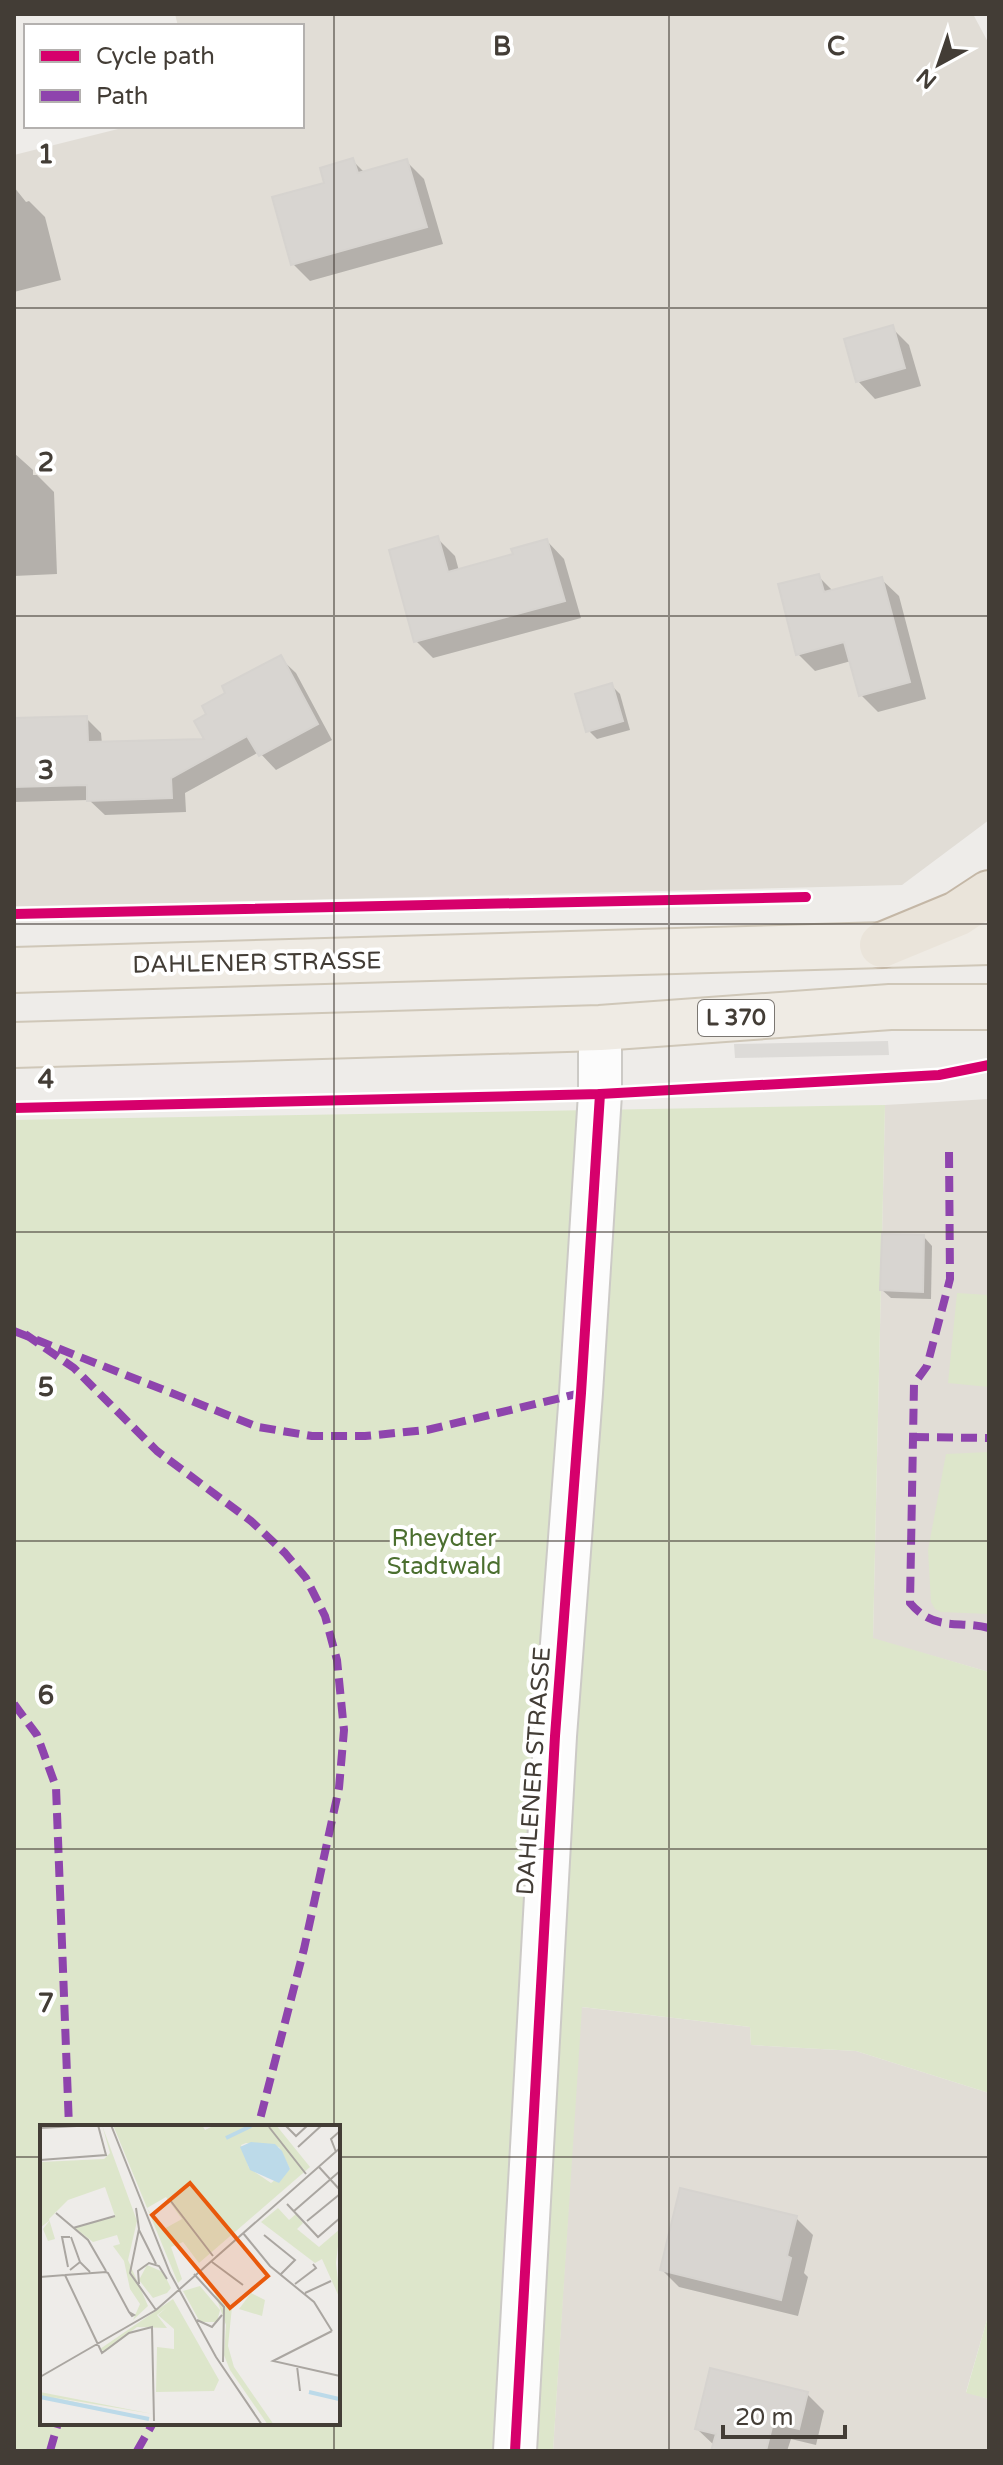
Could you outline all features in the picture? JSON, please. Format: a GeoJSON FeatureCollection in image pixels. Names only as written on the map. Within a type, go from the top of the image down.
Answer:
{"type":"FeatureCollection","features":[{"type":"Feature","properties":{"kind":"highway"},"geometry":{"type":"LineString","coordinates":[[882,945],[957,914],[989,893]]}},
{"type":"Feature","properties":{"kind":"main road","name":"DAHLENER STRASSE"},"geometry":{"type":"LineString","coordinates":[[14,970],[989,942]]}},
{"type":"Feature","properties":{"kind":"main road","name":"L 370"},"geometry":{"type":"LineString","coordinates":[[14,1045],[483,1033],[600,1028],[890,1007],[989,1007]]}},
{"type":"Feature","properties":{"kind":"street","name":"DAHLENER STRASSE"},"geometry":{"type":"LineString","coordinates":[[515,2451],[554,1751],[597,1141],[600,1028]]}},
{"type":"Feature","properties":{"kind":"shaded area"},"geometry":{"type":"Polygon","coordinates":[[[175,14],[973,14],[989,44],[989,820],[902,885],[14,907],[14,155],[122,128],[304,128],[304,24],[178,24],[175,14]]]}},
{"type":"Feature","properties":{"kind":"shaded area"},"geometry":{"type":"Polygon","coordinates":[[[888,1041],[889,1055],[735,1058],[734,1044],[888,1041]]]}},
{"type":"Feature","properties":{"kind":"shaded area"},"geometry":{"type":"Polygon","coordinates":[[[989,1099],[989,1672],[873,1639],[885,1105],[989,1099]]]}},
{"type":"Feature","properties":{"kind":"shaded area"},"geometry":{"type":"Polygon","coordinates":[[[581,2007],[750,2027],[751,2045],[856,2051],[989,2093],[989,2313],[966,2392],[989,2399],[989,2451],[553,2451],[581,2007]]]}},
{"type":"Feature","properties":{"kind":"green space","name":"Rheydter Stadtwald"},"geometry":{"type":"Polygon","coordinates":[[[885,1105],[873,1638],[989,1672],[989,2093],[856,2051],[751,2045],[750,2027],[582,2007],[553,2451],[14,2451],[14,1120],[885,1105]]]}},
{"type":"Feature","properties":{"kind":"green space"},"geometry":{"type":"Polygon","coordinates":[[[957,1293],[989,1295],[989,1387],[948,1383],[957,1293]]]}},
{"type":"Feature","properties":{"kind":"green space"},"geometry":{"type":"Polygon","coordinates":[[[989,1452],[989,1614],[941,1612],[931,1602],[928,1550],[946,1454],[989,1452]]]}},
{"type":"Feature","properties":{"kind":"green space"},"geometry":{"type":"Polygon","coordinates":[[[989,2313],[989,2399],[966,2393],[989,2313]]]}},
{"type":"Feature","properties":{"kind":"building"},"geometry":{"type":"Polygon","coordinates":[[[353,158],[358,173],[407,159],[427,227],[291,265],[272,197],[324,183],[320,168],[353,158]]]}},
{"type":"Feature","properties":{"kind":"building"},"geometry":{"type":"Polygon","coordinates":[[[893,325],[905,368],[856,382],[844,339],[893,325]]]}},
{"type":"Feature","properties":{"kind":"building"},"geometry":{"type":"Polygon","coordinates":[[[438,536],[448,572],[513,554],[511,549],[547,539],[565,601],[414,642],[389,550],[438,536]]]}},
{"type":"Feature","properties":{"kind":"building"},"geometry":{"type":"Polygon","coordinates":[[[819,574],[824,592],[882,577],[910,682],[859,696],[844,642],[796,655],[778,584],[819,574]]]}},
{"type":"Feature","properties":{"kind":"building"},"geometry":{"type":"Polygon","coordinates":[[[281,655],[318,724],[259,756],[247,736],[171,778],[172,798],[87,801],[87,785],[14,787],[14,718],[87,716],[88,742],[204,739],[194,721],[206,714],[202,706],[225,693],[222,686],[281,655]]]}},
{"type":"Feature","properties":{"kind":"building"},"geometry":{"type":"Polygon","coordinates":[[[612,683],[623,721],[586,732],[575,694],[612,683]]]}},
{"type":"Feature","properties":{"kind":"building"},"geometry":{"type":"Polygon","coordinates":[[[882,1234],[924,1235],[923,1292],[880,1290],[882,1234]]]}},
{"type":"Feature","properties":{"kind":"building"},"geometry":{"type":"Polygon","coordinates":[[[680,2188],[797,2216],[781,2300],[660,2270],[680,2188]]]}},
{"type":"Feature","properties":{"kind":"building"},"geometry":{"type":"Polygon","coordinates":[[[710,2368],[808,2392],[799,2429],[773,2423],[766,2451],[711,2451],[716,2434],[695,2429],[710,2368]]]}},
{"type":"Feature","properties":{"kind":"marked path"},"geometry":{"type":"LineString","coordinates":[[949,1152],[950,1279],[927,1366],[914,1384],[910,1603],[938,1622],[989,1628]]}},
{"type":"Feature","properties":{"kind":"marked path"},"geometry":{"type":"LineString","coordinates":[[14,1331],[258,1427],[312,1436],[365,1436],[427,1430],[581,1393]]}},
{"type":"Feature","properties":{"kind":"marked path"},"geometry":{"type":"LineString","coordinates":[[25,1334],[74,1368],[157,1451],[251,1521],[306,1578],[325,1616],[337,1660],[344,1730],[339,1788],[304,1949],[259,2125]]}},
{"type":"Feature","properties":{"kind":"marked path"},"geometry":{"type":"LineString","coordinates":[[913,1437],[989,1438]]}},
{"type":"Feature","properties":{"kind":"marked path"},"geometry":{"type":"LineString","coordinates":[[14,1704],[37,1735],[56,1787],[69,2125]]}},
{"type":"Feature","properties":{"kind":"marked path"},"geometry":{"type":"LineString","coordinates":[[50,2451],[57,2425]]}},
{"type":"Feature","properties":{"kind":"marked path"},"geometry":{"type":"LineString","coordinates":[[137,2451],[152,2425]]}},
{"type":"Feature","properties":{"kind":"cycle path"},"geometry":{"type":"LineString","coordinates":[[14,914],[806,897]]}},
{"type":"Feature","properties":{"kind":"cycle path"},"geometry":{"type":"LineString","coordinates":[[14,1108],[600,1094],[939,1075],[989,1065]]}},
{"type":"Feature","properties":{"kind":"cycle path"},"geometry":{"type":"LineString","coordinates":[[515,2451],[555,1736],[600,1094]]}}]}
